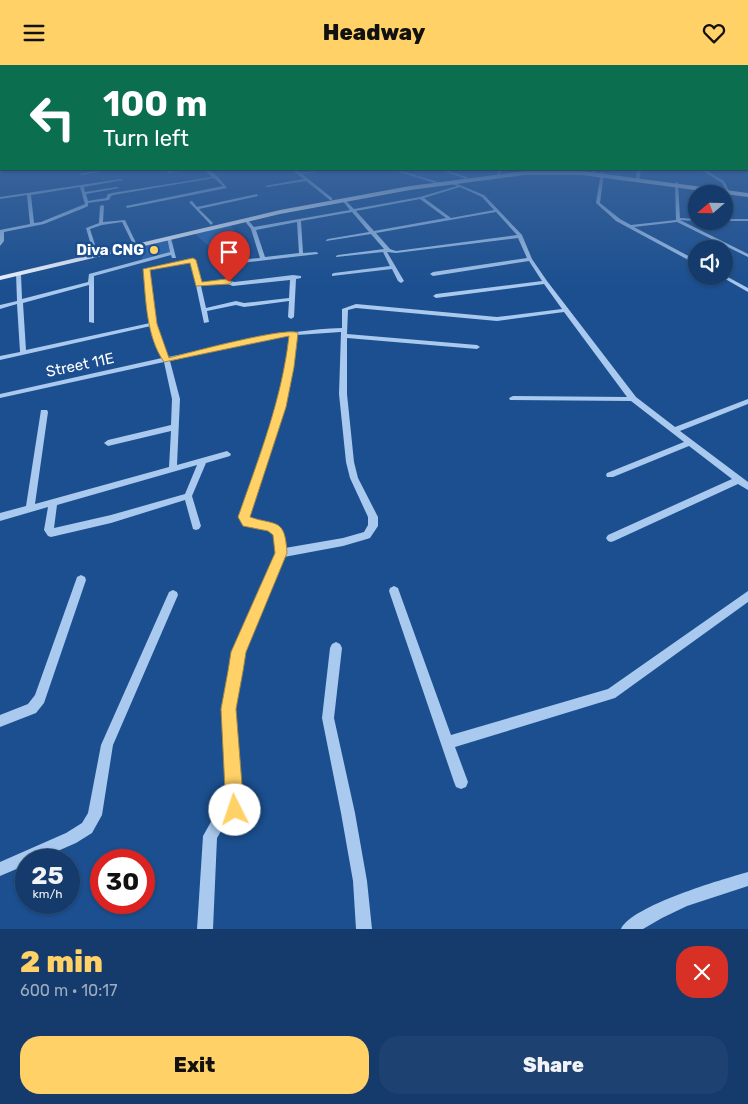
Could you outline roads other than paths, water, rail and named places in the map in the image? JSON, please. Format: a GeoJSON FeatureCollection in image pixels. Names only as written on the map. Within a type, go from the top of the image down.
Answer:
{"type":"FeatureCollection","features":[{"type":"Feature","properties":{"kind":"main road"},"geometry":{"type":"LineString","coordinates":[[0,274],[211,224],[297,206]]}},
{"type":"Feature","properties":{"kind":"main road"},"geometry":{"type":"LineString","coordinates":[[0,278],[245,220],[313,206]]}},
{"type":"Feature","properties":{"kind":"street"},"geometry":{"type":"LineString","coordinates":[[30,206],[32,225]]}},
{"type":"Feature","properties":{"kind":"street"},"geometry":{"type":"LineString","coordinates":[[0,245],[2,241],[1,231],[32,225],[84,206]]}},
{"type":"Feature","properties":{"kind":"street"},"geometry":{"type":"LineString","coordinates":[[205,206],[197,208],[211,224]]}},
{"type":"Feature","properties":{"kind":"street"},"geometry":{"type":"LineString","coordinates":[[349,206],[374,233],[386,250],[392,267],[401,281]]}},
{"type":"Feature","properties":{"kind":"street"},"geometry":{"type":"LineString","coordinates":[[253,229],[377,206]]}},
{"type":"Feature","properties":{"kind":"street"},"geometry":{"type":"LineString","coordinates":[[432,206],[450,219]]}},
{"type":"Feature","properties":{"kind":"street"},"geometry":{"type":"LineString","coordinates":[[493,206],[520,236],[530,259],[545,282],[633,399],[748,487]]}},
{"type":"Feature","properties":{"kind":"street"},"geometry":{"type":"LineString","coordinates":[[602,206],[618,221],[631,226],[688,258]]}},
{"type":"Feature","properties":{"kind":"street"},"geometry":{"type":"LineString","coordinates":[[679,206],[679,220]]}},
{"type":"Feature","properties":{"kind":"street"},"geometry":{"type":"LineString","coordinates":[[101,224],[102,207]]}},
{"type":"Feature","properties":{"kind":"street"},"geometry":{"type":"LineString","coordinates":[[328,240],[497,211]]}},
{"type":"Feature","properties":{"kind":"street"},"geometry":{"type":"LineString","coordinates":[[245,220],[253,229],[263,258]]}},
{"type":"Feature","properties":{"kind":"street"},"geometry":{"type":"LineString","coordinates":[[679,220],[748,256]]}},
{"type":"Feature","properties":{"kind":"street"},"geometry":{"type":"LineString","coordinates":[[631,226],[688,220]]}},
{"type":"Feature","properties":{"kind":"street"},"geometry":{"type":"LineString","coordinates":[[733,220],[748,220]]}},
{"type":"Feature","properties":{"kind":"street"},"geometry":{"type":"LineString","coordinates":[[733,220],[748,227]]}},
{"type":"Feature","properties":{"kind":"street"},"geometry":{"type":"LineString","coordinates":[[95,251],[88,228],[101,224],[123,221],[134,242]]}},
{"type":"Feature","properties":{"kind":"street"},"geometry":{"type":"LineString","coordinates":[[299,221],[301,254]]}},
{"type":"Feature","properties":{"kind":"street"},"geometry":{"type":"LineString","coordinates":[[338,256],[386,250],[396,252],[520,236]]}},
{"type":"Feature","properties":{"kind":"street"},"geometry":{"type":"LineString","coordinates":[[168,238],[176,263]]}},
{"type":"Feature","properties":{"kind":"street"},"geometry":{"type":"LineString","coordinates":[[92,322],[90,276],[173,253]]}},
{"type":"Feature","properties":{"kind":"street"},"geometry":{"type":"LineString","coordinates":[[216,264],[316,253]]}},
{"type":"Feature","properties":{"kind":"street"},"geometry":{"type":"LineString","coordinates":[[433,274],[530,259]]}},
{"type":"Feature","properties":{"kind":"street"},"geometry":{"type":"LineString","coordinates":[[172,468],[176,399],[167,361],[153,324],[146,269],[193,260],[206,322]]}},
{"type":"Feature","properties":{"kind":"street"},"geometry":{"type":"LineString","coordinates":[[334,275],[392,267]]}},
{"type":"Feature","properties":{"kind":"street"},"geometry":{"type":"LineString","coordinates":[[18,274],[23,353]]}},
{"type":"Feature","properties":{"kind":"street"},"geometry":{"type":"LineString","coordinates":[[199,285],[226,281],[233,284],[296,277],[291,317]]}},
{"type":"Feature","properties":{"kind":"street"},"geometry":{"type":"LineString","coordinates":[[436,296],[545,282]]}},
{"type":"Feature","properties":{"kind":"street"},"geometry":{"type":"LineString","coordinates":[[733,282],[748,290]]}},
{"type":"Feature","properties":{"kind":"street"},"geometry":{"type":"LineString","coordinates":[[0,307],[90,283]]}},
{"type":"Feature","properties":{"kind":"street"},"geometry":{"type":"LineString","coordinates":[[204,310],[236,303],[244,305],[292,299]]}},
{"type":"Feature","properties":{"kind":"street"},"geometry":{"type":"LineString","coordinates":[[281,553],[343,543],[367,535],[373,526],[373,517],[354,478],[350,462],[343,394],[345,309],[356,306],[497,319],[565,310]]}},
{"type":"Feature","properties":{"kind":"street"},"geometry":{"type":"LineString","coordinates":[[0,358],[153,324]]}},
{"type":"Feature","properties":{"kind":"street"},"geometry":{"type":"LineString","coordinates":[[167,361],[294,333],[344,333],[477,347]]}},
{"type":"Feature","properties":{"kind":"street"},"geometry":{"type":"LineString","coordinates":[[205,929],[210,835],[217,825],[234,816],[235,810],[228,709],[238,652],[281,553],[280,537],[277,531],[271,526],[247,522],[244,517],[281,407],[290,367],[294,333]]}},
{"type":"Feature","properties":{"kind":"street","name":"Street 11E"},"geometry":{"type":"LineString","coordinates":[[0,397],[167,361]]}},
{"type":"Feature","properties":{"kind":"street"},"geometry":{"type":"LineString","coordinates":[[513,398],[633,399]]}},
{"type":"Feature","properties":{"kind":"street"},"geometry":{"type":"LineString","coordinates":[[674,431],[748,401]]}},
{"type":"Feature","properties":{"kind":"street"},"geometry":{"type":"LineString","coordinates":[[30,509],[44,412]]}},
{"type":"Feature","properties":{"kind":"street"},"geometry":{"type":"LineString","coordinates":[[108,443],[174,427]]}},
{"type":"Feature","properties":{"kind":"street"},"geometry":{"type":"LineString","coordinates":[[610,475],[690,443]]}},
{"type":"Feature","properties":{"kind":"street"},"geometry":{"type":"LineString","coordinates":[[0,517],[227,454]]}},
{"type":"Feature","properties":{"kind":"street"},"geometry":{"type":"LineString","coordinates":[[196,526],[188,496],[204,460]]}},
{"type":"Feature","properties":{"kind":"street"},"geometry":{"type":"LineString","coordinates":[[611,538],[739,480]]}},
{"type":"Feature","properties":{"kind":"street"},"geometry":{"type":"LineString","coordinates":[[53,503],[49,530],[51,533],[111,519],[188,496]]}},
{"type":"Feature","properties":{"kind":"street"},"geometry":{"type":"LineString","coordinates":[[0,721],[32,709],[40,699],[81,581]]}},
{"type":"Feature","properties":{"kind":"street"},"geometry":{"type":"LineString","coordinates":[[394,591],[462,782]]}},
{"type":"Feature","properties":{"kind":"street"},"geometry":{"type":"LineString","coordinates":[[0,869],[71,838],[88,828],[95,815],[106,745],[173,595]]}},
{"type":"Feature","properties":{"kind":"street"},"geometry":{"type":"LineString","coordinates":[[449,742],[611,694],[748,596]]}},
{"type":"Feature","properties":{"kind":"street"},"geometry":{"type":"LineString","coordinates":[[336,648],[328,718],[358,871],[364,929]]}},
{"type":"Feature","properties":{"kind":"street"},"geometry":{"type":"LineString","coordinates":[[629,929],[646,916],[720,887],[748,879]]}},
{"type":"Feature","properties":{"kind":"place","name":"Diva CNG"},"geometry":{"type":"Point","coordinates":[154,250]}}]}
